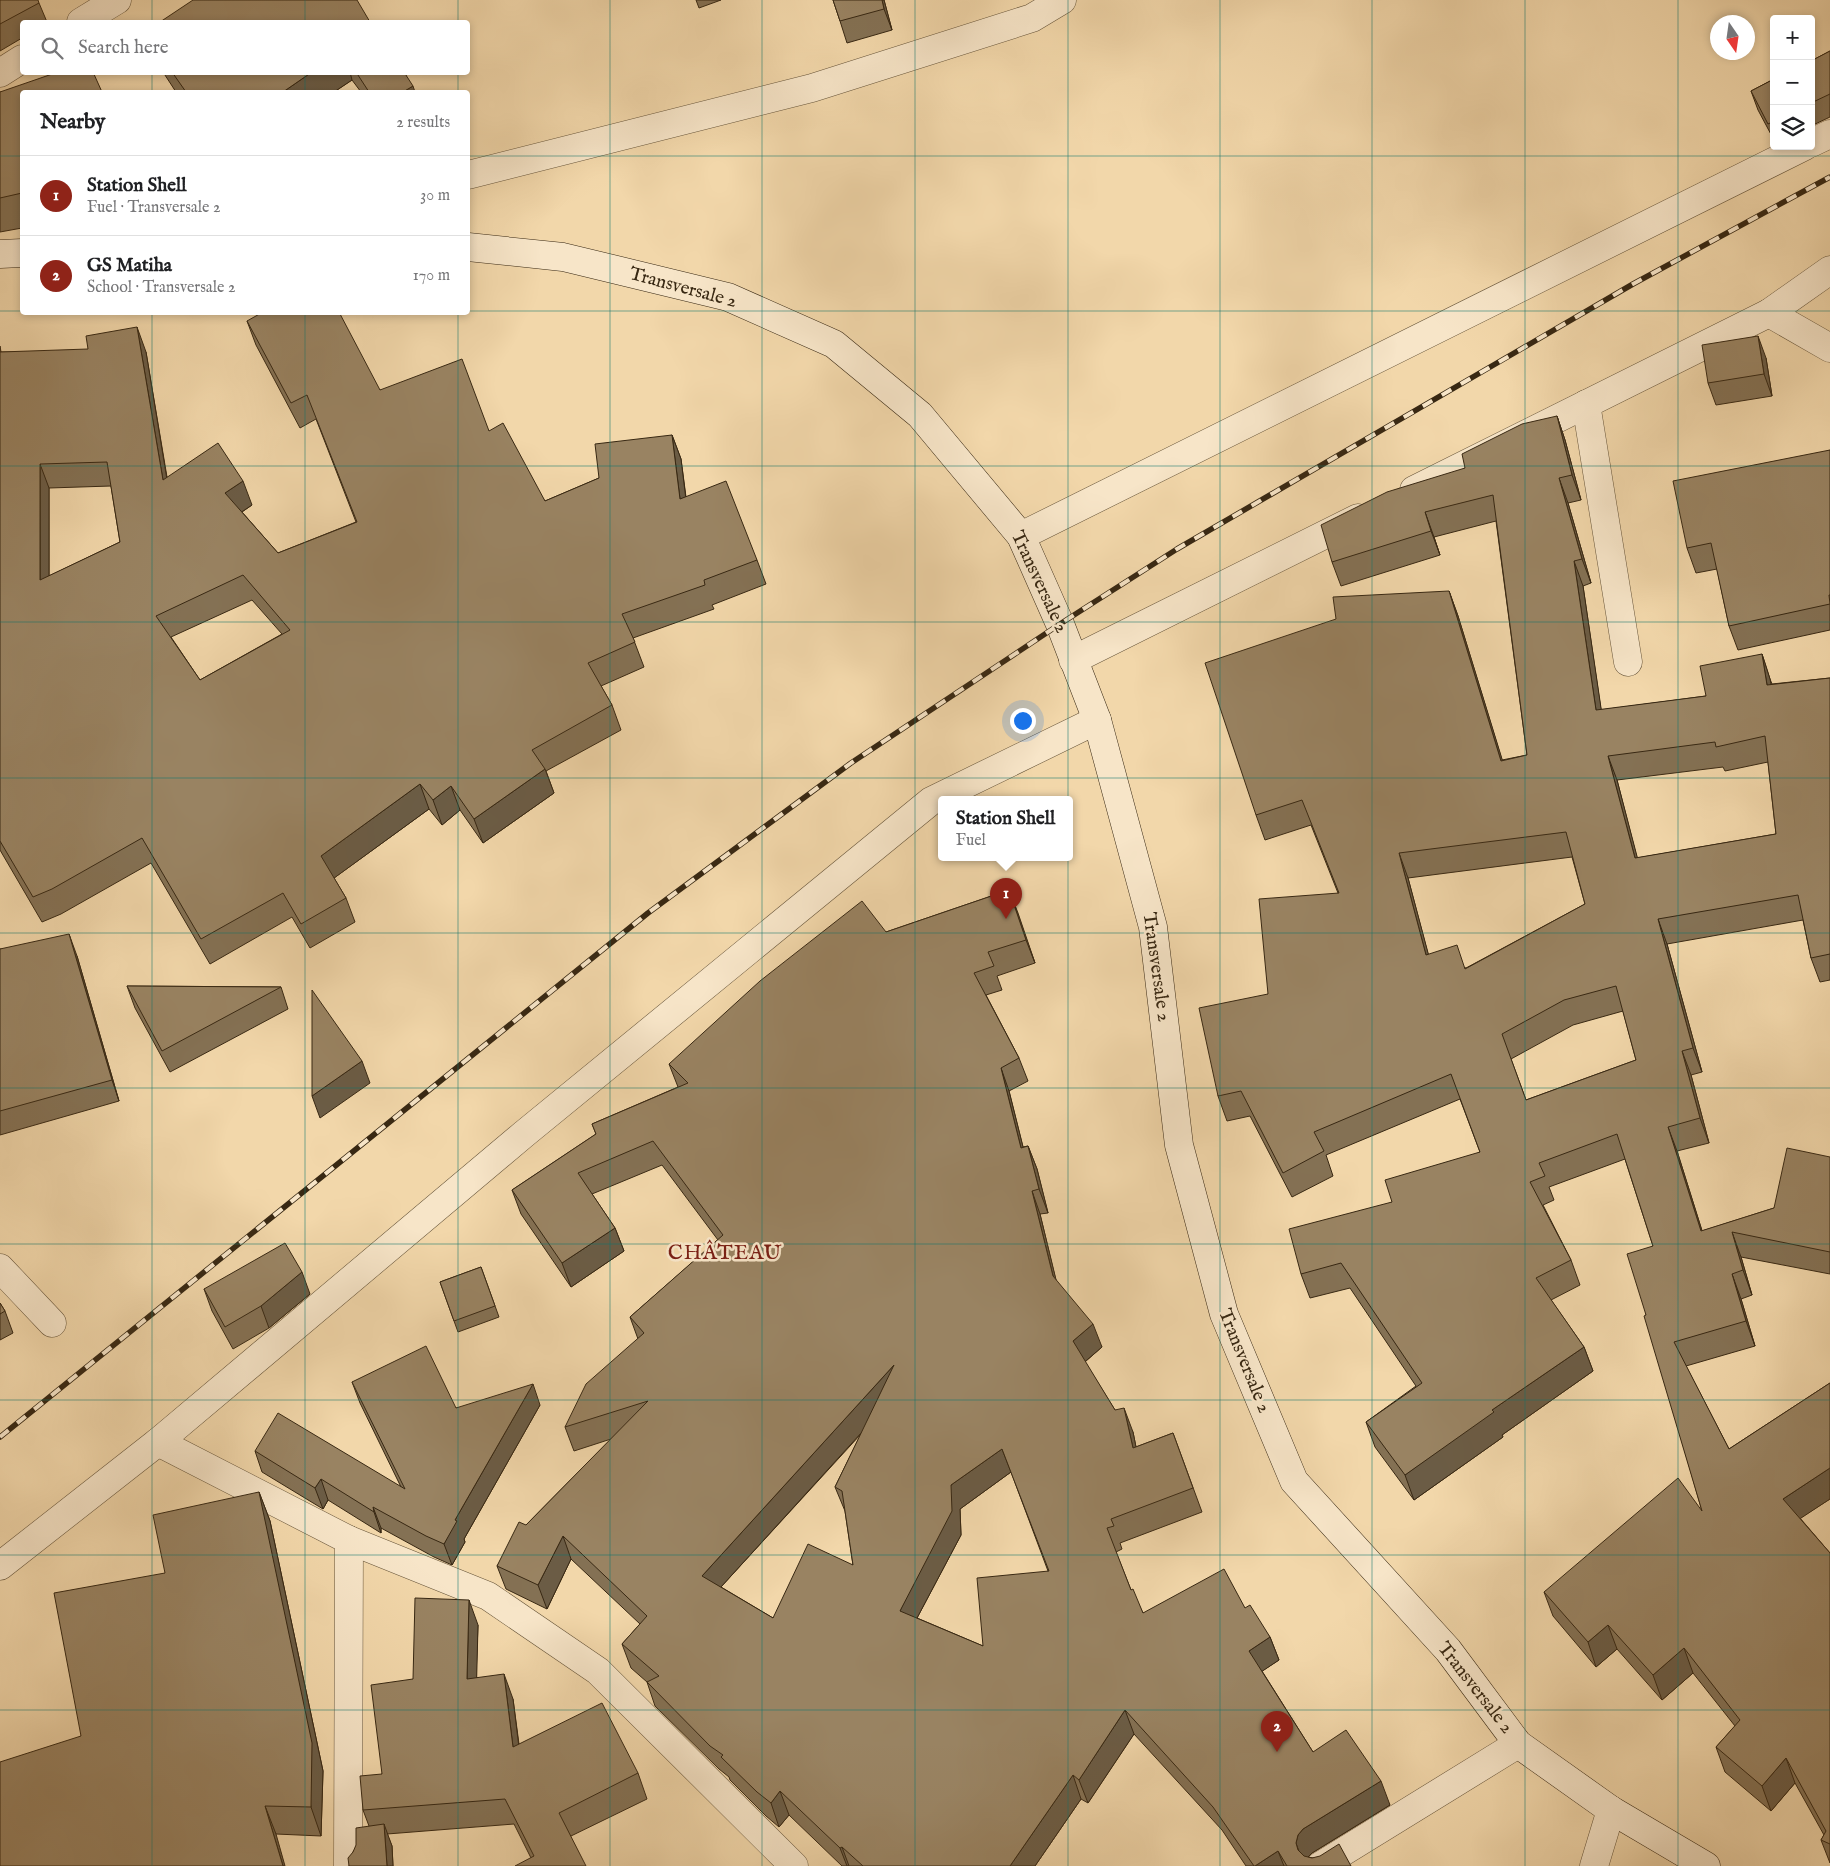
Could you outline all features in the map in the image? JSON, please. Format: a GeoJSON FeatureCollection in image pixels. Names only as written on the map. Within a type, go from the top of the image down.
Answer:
{"type":"FeatureCollection","features":[{"type":"Feature","properties":{"kind":"street"},"geometry":{"type":"LineString","coordinates":[[84,20],[117,0]]}},
{"type":"Feature","properties":{"kind":"street"},"geometry":{"type":"LineString","coordinates":[[470,174],[812,88],[1032,18],[1062,0]]}},
{"type":"Feature","properties":{"kind":"street"},"geometry":{"type":"LineString","coordinates":[[0,72],[20,60]]}},
{"type":"Feature","properties":{"kind":"street"},"geometry":{"type":"LineString","coordinates":[[1815,141],[1830,134]]}},
{"type":"Feature","properties":{"kind":"street"},"geometry":{"type":"LineString","coordinates":[[1022,536],[1798,150]]}},
{"type":"Feature","properties":{"kind":"street","name":"Transversale 2"},"geometry":{"type":"LineString","coordinates":[[470,247],[563,257],[728,297],[834,344],[920,415],[1022,536],[1060,624],[1097,720],[1153,927],[1179,1145],[1224,1314],[1294,1480],[1448,1650],[1518,1744],[1611,1810],[1706,1866]]}},
{"type":"Feature","properties":{"kind":"street"},"geometry":{"type":"LineString","coordinates":[[0,254],[20,253]]}},
{"type":"Feature","properties":{"kind":"street"},"geometry":{"type":"LineString","coordinates":[[1073,660],[1769,313],[1830,270]]}},
{"type":"Feature","properties":{"kind":"street"},"geometry":{"type":"LineString","coordinates":[[1769,313],[1830,348]]}},
{"type":"Feature","properties":{"kind":"street"},"geometry":{"type":"LineString","coordinates":[[1586,404],[1628,662]]}},
{"type":"Feature","properties":{"kind":"street"},"geometry":{"type":"LineString","coordinates":[[942,796],[1097,720]]}},
{"type":"Feature","properties":{"kind":"street"},"geometry":{"type":"LineString","coordinates":[[0,1566],[158,1442],[524,1134],[938,798]]}},
{"type":"Feature","properties":{"kind":"street"},"geometry":{"type":"LineString","coordinates":[[0,1268],[52,1323]]}},
{"type":"Feature","properties":{"kind":"street"},"geometry":{"type":"LineString","coordinates":[[158,1442],[349,1540],[488,1596],[598,1671],[794,1866]]}},
{"type":"Feature","properties":{"kind":"street"},"geometry":{"type":"LineString","coordinates":[[348,1866],[349,1540]]}},
{"type":"Feature","properties":{"kind":"street"},"geometry":{"type":"LineString","coordinates":[[1320,1866],[1518,1744]]}},
{"type":"Feature","properties":{"kind":"street"},"geometry":{"type":"LineString","coordinates":[[1594,1866],[1611,1810]]}},
{"type":"Feature","properties":{"kind":"building"},"geometry":{"type":"Polygon","coordinates":[[[0,0],[38,0],[39,3],[0,24],[0,0]]]}},
{"type":"Feature","properties":{"kind":"building"},"geometry":{"type":"Polygon","coordinates":[[[193,0],[357,0],[369,20],[163,20],[193,0]]]}},
{"type":"Feature","properties":{"kind":"building"},"geometry":{"type":"Polygon","coordinates":[[[833,0],[882,0],[884,9],[840,21],[833,0]]]}},
{"type":"Feature","properties":{"kind":"building"},"geometry":{"type":"Polygon","coordinates":[[[1830,51],[1830,94],[1815,101],[1815,60],[1830,51]]]}},
{"type":"Feature","properties":{"kind":"building"},"geometry":{"type":"Polygon","coordinates":[[[49,75],[94,75],[101,90],[20,90],[20,193],[0,198],[0,92],[49,75]]]}},
{"type":"Feature","properties":{"kind":"building"},"geometry":{"type":"Polygon","coordinates":[[[174,75],[308,75],[286,90],[185,90],[174,75]]]}},
{"type":"Feature","properties":{"kind":"building"},"geometry":{"type":"Polygon","coordinates":[[[358,75],[406,75],[413,86],[406,90],[368,90],[358,75]]]}},
{"type":"Feature","properties":{"kind":"building"},"geometry":{"type":"Polygon","coordinates":[[[1770,81],[1770,123],[1768,124],[1751,91],[1770,81]]]}},
{"type":"Feature","properties":{"kind":"building"},"geometry":{"type":"Polygon","coordinates":[[[258,315],[341,315],[380,390],[462,359],[489,431],[503,423],[545,501],[599,478],[595,444],[672,435],[680,499],[726,481],[757,560],[704,580],[705,585],[622,614],[635,642],[588,663],[612,705],[532,750],[545,769],[474,819],[451,786],[433,800],[420,784],[321,856],[346,898],[301,924],[283,893],[201,939],[142,838],[52,889],[33,897],[0,841],[0,352],[88,349],[86,336],[137,327],[163,480],[218,443],[243,481],[225,493],[278,553],[357,522],[307,395],[291,403],[247,321],[258,315]],[[107,462],[40,464],[40,580],[120,542],[107,462]],[[243,575],[156,616],[200,680],[290,630],[243,575]]]}},
{"type":"Feature","properties":{"kind":"building"},"geometry":{"type":"Polygon","coordinates":[[[1758,336],[1764,374],[1708,383],[1702,345],[1758,336]]]}},
{"type":"Feature","properties":{"kind":"building"},"geometry":{"type":"Polygon","coordinates":[[[1557,416],[1572,475],[1559,478],[1582,559],[1574,561],[1596,710],[1706,696],[1700,666],[1762,654],[1767,685],[1830,678],[1830,954],[1811,958],[1798,895],[1658,919],[1693,1048],[1682,1051],[1700,1118],[1668,1127],[1701,1231],[1774,1208],[1787,1148],[1830,1157],[1830,1252],[1732,1232],[1743,1270],[1732,1274],[1746,1321],[1674,1342],[1729,1449],[1830,1383],[1830,1468],[1783,1499],[1830,1553],[1830,1844],[1821,1840],[1826,1831],[1786,1758],[1762,1786],[1716,1747],[1740,1720],[1684,1648],[1653,1675],[1608,1625],[1588,1642],[1544,1592],[1678,1478],[1702,1511],[1627,1254],[1653,1246],[1617,1134],[1539,1163],[1545,1176],[1530,1182],[1571,1260],[1536,1278],[1584,1347],[1492,1410],[1494,1412],[1405,1475],[1366,1422],[1422,1383],[1341,1263],[1301,1274],[1289,1229],[1392,1202],[1385,1180],[1480,1152],[1451,1074],[1314,1132],[1324,1151],[1283,1173],[1241,1091],[1218,1096],[1199,1008],[1268,994],[1259,899],[1339,893],[1302,800],[1256,815],[1205,663],[1336,619],[1333,597],[1449,591],[1501,761],[1527,755],[1493,495],[1425,512],[1431,531],[1332,562],[1321,525],[1387,492],[1465,468],[1462,454],[1522,424],[1557,416]],[[1765,736],[1716,747],[1715,742],[1608,756],[1635,858],[1776,834],[1765,736]],[[1566,832],[1399,853],[1426,955],[1457,945],[1465,969],[1585,904],[1566,832]],[[1616,986],[1564,1000],[1502,1034],[1526,1100],[1636,1060],[1616,986]]]}},
{"type":"Feature","properties":{"kind":"building"},"geometry":{"type":"Polygon","coordinates":[[[1830,450],[1830,604],[1729,626],[1711,543],[1687,548],[1673,481],[1830,450]]]}},
{"type":"Feature","properties":{"kind":"building"},"geometry":{"type":"Polygon","coordinates":[[[1009,890],[1026,940],[988,952],[994,966],[974,973],[1019,1058],[1001,1068],[1021,1148],[1028,1146],[1039,1189],[1032,1191],[1053,1276],[1093,1324],[1073,1341],[1115,1410],[1124,1408],[1133,1448],[1173,1433],[1193,1488],[1111,1519],[1114,1526],[1107,1528],[1131,1590],[1133,1589],[1143,1613],[1224,1569],[1245,1608],[1250,1605],[1270,1637],[1249,1651],[1313,1752],[1346,1730],[1381,1781],[1303,1829],[1298,1835],[1296,1843],[1298,1850],[1304,1856],[1312,1858],[1320,1856],[1339,1844],[1351,1866],[1287,1866],[1278,1851],[1254,1866],[1213,1807],[1125,1710],[1079,1780],[1073,1775],[1010,1866],[863,1866],[842,1847],[840,1848],[780,1791],[771,1803],[757,1792],[721,1757],[723,1755],[710,1746],[647,1682],[659,1676],[622,1644],[647,1616],[563,1536],[538,1585],[497,1566],[519,1522],[526,1525],[648,1401],[565,1427],[586,1384],[644,1333],[630,1317],[723,1235],[653,1141],[578,1173],[615,1228],[562,1263],[512,1190],[596,1134],[592,1124],[688,1083],[669,1064],[760,981],[862,901],[886,932],[1009,890]],[[894,1365],[702,1576],[773,1618],[808,1544],[853,1565],[842,1491],[835,1487],[894,1365]],[[1002,1449],[951,1485],[952,1511],[900,1611],[983,1646],[977,1578],[1049,1571],[1002,1449]]]}},
{"type":"Feature","properties":{"kind":"building"},"geometry":{"type":"Polygon","coordinates":[[[69,934],[112,1080],[0,1111],[0,949],[69,934]]]}},
{"type":"Feature","properties":{"kind":"building"},"geometry":{"type":"Polygon","coordinates":[[[127,986],[281,987],[162,1051],[127,986]]]}},
{"type":"Feature","properties":{"kind":"building"},"geometry":{"type":"Polygon","coordinates":[[[312,990],[362,1061],[312,1096],[312,990]]]}},
{"type":"Feature","properties":{"kind":"building"},"geometry":{"type":"Polygon","coordinates":[[[285,1243],[302,1272],[261,1306],[225,1327],[204,1289],[285,1243]]]}},
{"type":"Feature","properties":{"kind":"building"},"geometry":{"type":"Polygon","coordinates":[[[481,1267],[495,1306],[454,1321],[440,1282],[481,1267]]]}},
{"type":"Feature","properties":{"kind":"building"},"geometry":{"type":"Polygon","coordinates":[[[0,1303],[5,1311],[0,1314],[0,1303]]]}},
{"type":"Feature","properties":{"kind":"building"},"geometry":{"type":"Polygon","coordinates":[[[426,1346],[456,1408],[533,1384],[455,1520],[457,1521],[444,1544],[373,1507],[374,1512],[321,1479],[315,1488],[255,1451],[278,1413],[405,1489],[352,1382],[426,1346]]]}},
{"type":"Feature","properties":{"kind":"building"},"geometry":{"type":"Polygon","coordinates":[[[259,1492],[312,1743],[311,1807],[265,1806],[283,1866],[0,1866],[0,1762],[81,1736],[54,1593],[165,1573],[153,1515],[259,1492]]]}},
{"type":"Feature","properties":{"kind":"building"},"geometry":{"type":"Polygon","coordinates":[[[415,1598],[469,1600],[467,1679],[504,1674],[513,1747],[602,1703],[638,1773],[559,1813],[586,1866],[515,1866],[534,1856],[505,1799],[363,1810],[360,1776],[382,1774],[371,1685],[413,1679],[415,1598]]]}},
{"type":"Feature","properties":{"kind":"building"},"geometry":{"type":"Polygon","coordinates":[[[384,1824],[387,1866],[349,1866],[348,1858],[356,1845],[356,1828],[384,1824]]]}},
{"type":"Feature","properties":{"kind":"railway"},"geometry":{"type":"LineString","coordinates":[[0,1437],[648,913],[851,763],[1060,624],[1177,549],[1633,284],[1830,177]]}},
{"type":"Feature","properties":{"kind":"place","name":"Station Shell"},"geometry":{"type":"Point","coordinates":[1006,919]}},
{"type":"Feature","properties":{"kind":"place","name":"GS Matiha"},"geometry":{"type":"Point","coordinates":[1277,1752]}},
{"type":"Feature","properties":{"kind":"district","name":"CHÂTEAU"},"geometry":{"type":"Point","coordinates":[725,1253]}}]}
